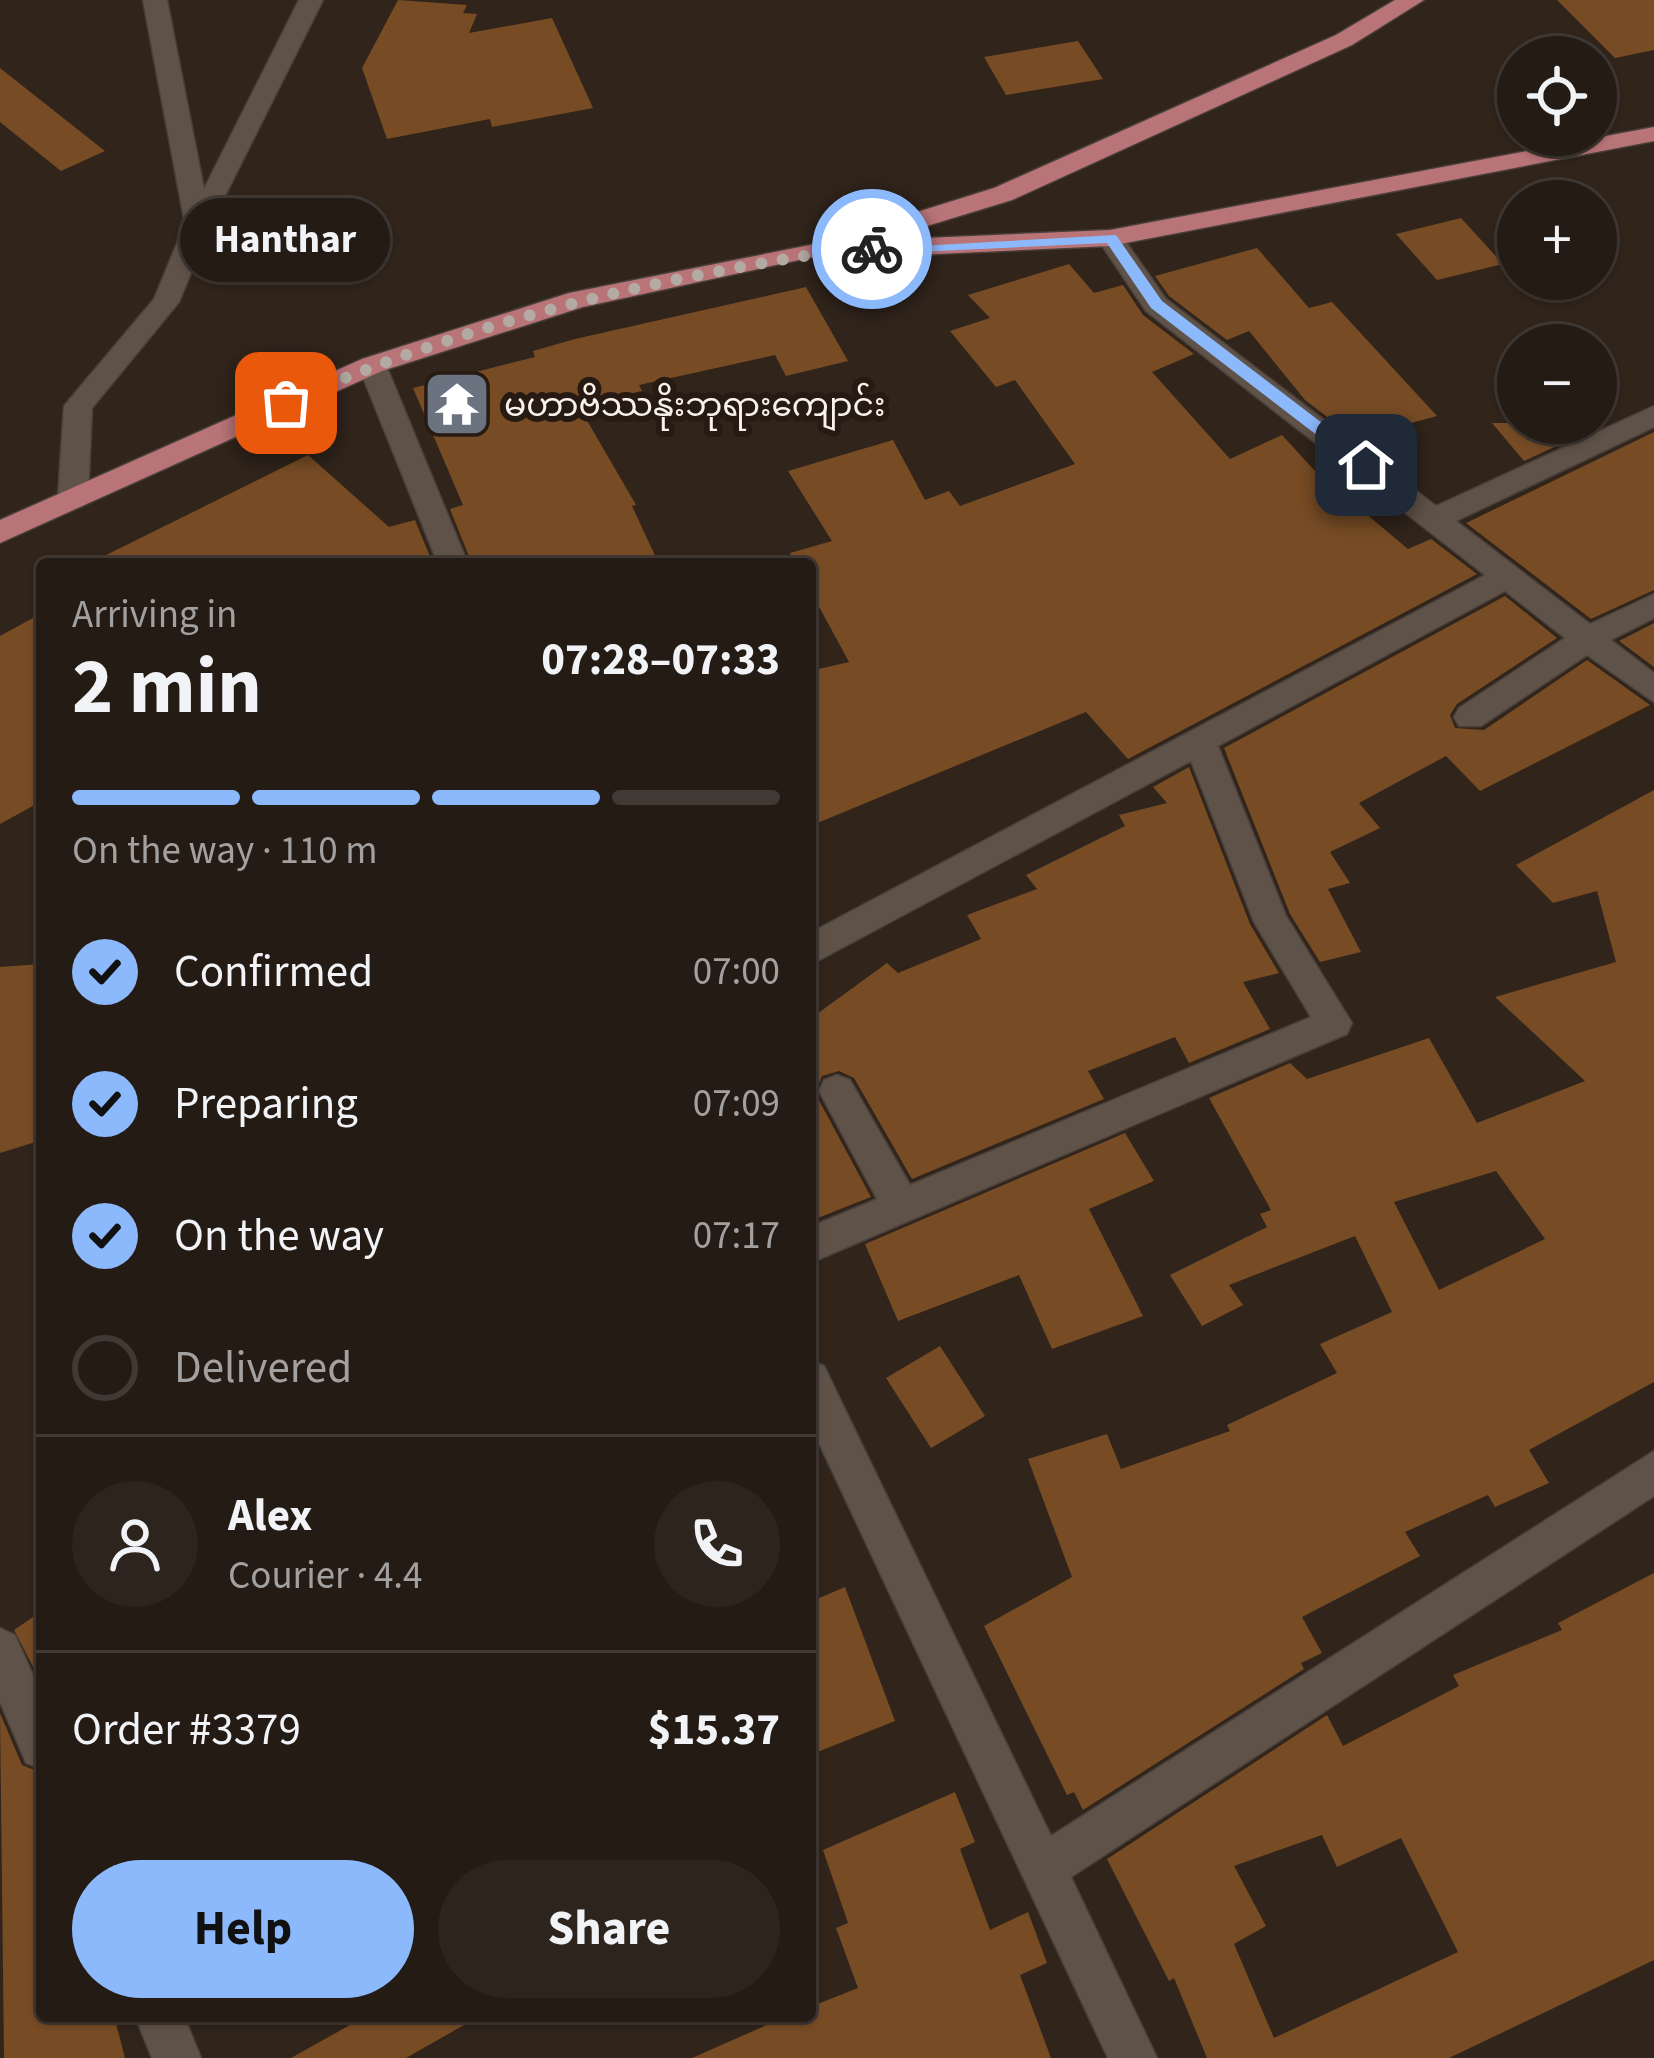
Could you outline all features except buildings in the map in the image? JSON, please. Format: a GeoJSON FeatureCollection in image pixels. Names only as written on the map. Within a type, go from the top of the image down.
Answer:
{"type":"FeatureCollection","features":[{"type":"Feature","properties":{"kind":"main road"},"geometry":{"type":"LineString","coordinates":[[0,532],[372,365],[579,298],[819,251],[1004,194],[1344,40],[1412,0]]}},
{"type":"Feature","properties":{"kind":"main road"},"geometry":{"type":"LineString","coordinates":[[819,251],[1111,238],[1654,134]]}},
{"type":"Feature","properties":{"kind":"street"},"geometry":{"type":"LineString","coordinates":[[155,0],[198,224]]}},
{"type":"Feature","properties":{"kind":"street"},"geometry":{"type":"LineString","coordinates":[[73,497],[78,406],[166,302],[198,224],[269,92],[310,0]]}},
{"type":"Feature","properties":{"kind":"street"},"geometry":{"type":"LineString","coordinates":[[1111,238],[1156,305],[1654,690]]}},
{"type":"Feature","properties":{"kind":"street"},"geometry":{"type":"LineString","coordinates":[[372,365],[451,558]]}},
{"type":"Feature","properties":{"kind":"street"},"geometry":{"type":"LineString","coordinates":[[1436,518],[1654,416]]}},
{"type":"Feature","properties":{"kind":"street"},"geometry":{"type":"LineString","coordinates":[[816,947],[1508,576]]}},
{"type":"Feature","properties":{"kind":"street"},"geometry":{"type":"LineString","coordinates":[[1470,717],[1587,639],[1654,604]]}},
{"type":"Feature","properties":{"kind":"street"},"geometry":{"type":"LineString","coordinates":[[816,1243],[1334,1023],[1271,922],[1200,741]]}},
{"type":"Feature","properties":{"kind":"street"},"geometry":{"type":"LineString","coordinates":[[837,1091],[902,1207]]}},
{"type":"Feature","properties":{"kind":"street"},"geometry":{"type":"LineString","coordinates":[[816,1393],[1133,2058]]}},
{"type":"Feature","properties":{"kind":"street"},"geometry":{"type":"LineString","coordinates":[[1043,1868],[1654,1472]]}},
{"type":"Feature","properties":{"kind":"street"},"geometry":{"type":"LineString","coordinates":[[0,1651],[36,1733]]}},
{"type":"Feature","properties":{"kind":"street"},"geometry":{"type":"LineString","coordinates":[[162,2022],[177,2058]]}},
{"type":"Feature","properties":{"kind":"way so far"},"geometry":{"type":"LineString","coordinates":[[286,403],[372,365],[579,298],[819,251],[872,249]]}},
{"type":"Feature","properties":{"kind":"place","name":"Hanthar"},"geometry":{"type":"Point","coordinates":[286,403]}},
{"type":"Feature","properties":{"kind":"place","name":"မဟာဗိဿနိုးဘုရားကျောင်း"},"geometry":{"type":"Point","coordinates":[457,404]}},
{"type":"Feature","properties":{"kind":"route"},"geometry":{"type":"LineString","coordinates":[[872,249],[1111,238],[1156,305],[1366,465]]}}]}
